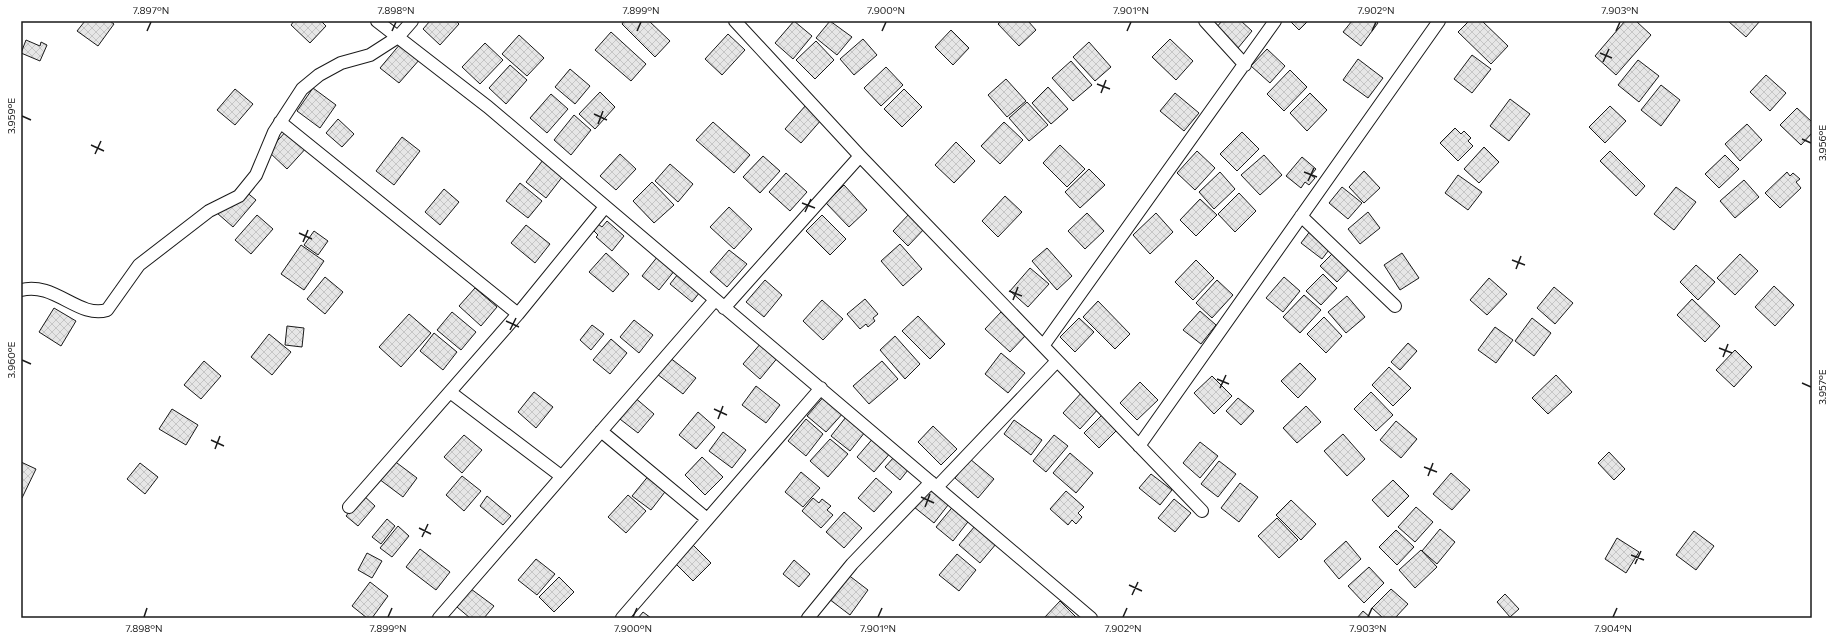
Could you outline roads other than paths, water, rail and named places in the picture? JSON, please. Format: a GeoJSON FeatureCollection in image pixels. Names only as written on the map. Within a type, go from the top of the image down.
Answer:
{"type":"FeatureCollection","features":[{"type":"Feature","properties":{"kind":"street"},"geometry":{"type":"LineString","coordinates":[[377,21],[488,107],[1091,618]]}},
{"type":"Feature","properties":{"kind":"street"},"geometry":{"type":"LineString","coordinates":[[21,290],[29,288],[53,292],[90,311],[99,313],[107,310],[139,265],[210,211],[239,196],[256,175],[274,132],[302,90],[319,75],[341,63],[370,54],[398,37],[412,21]]}},
{"type":"Feature","properties":{"kind":"street"},"geometry":{"type":"LineString","coordinates":[[735,21],[860,156],[1202,511]]}},
{"type":"Feature","properties":{"kind":"street"},"geometry":{"type":"LineString","coordinates":[[1205,21],[1245,65]]}},
{"type":"Feature","properties":{"kind":"street"},"geometry":{"type":"LineString","coordinates":[[1043,346],[1275,21]]}},
{"type":"Feature","properties":{"kind":"street"},"geometry":{"type":"LineString","coordinates":[[1139,446],[1439,21]]}},
{"type":"Feature","properties":{"kind":"street"},"geometry":{"type":"LineString","coordinates":[[280,122],[518,314]]}},
{"type":"Feature","properties":{"kind":"street"},"geometry":{"type":"LineString","coordinates":[[439,618],[601,431],[860,156]]}},
{"type":"Feature","properties":{"kind":"street"},"geometry":{"type":"LineString","coordinates":[[349,507],[518,314],[605,207]]}},
{"type":"Feature","properties":{"kind":"street"},"geometry":{"type":"LineString","coordinates":[[1301,216],[1395,306]]}},
{"type":"Feature","properties":{"kind":"street"},"geometry":{"type":"LineString","coordinates":[[808,618],[852,564],[1057,361]]}},
{"type":"Feature","properties":{"kind":"street"},"geometry":{"type":"LineString","coordinates":[[622,618],[821,388]]}},
{"type":"Feature","properties":{"kind":"street"},"geometry":{"type":"LineString","coordinates":[[450,392],[561,476]]}},
{"type":"Feature","properties":{"kind":"street"},"geometry":{"type":"LineString","coordinates":[[601,431],[707,519]]}}]}
